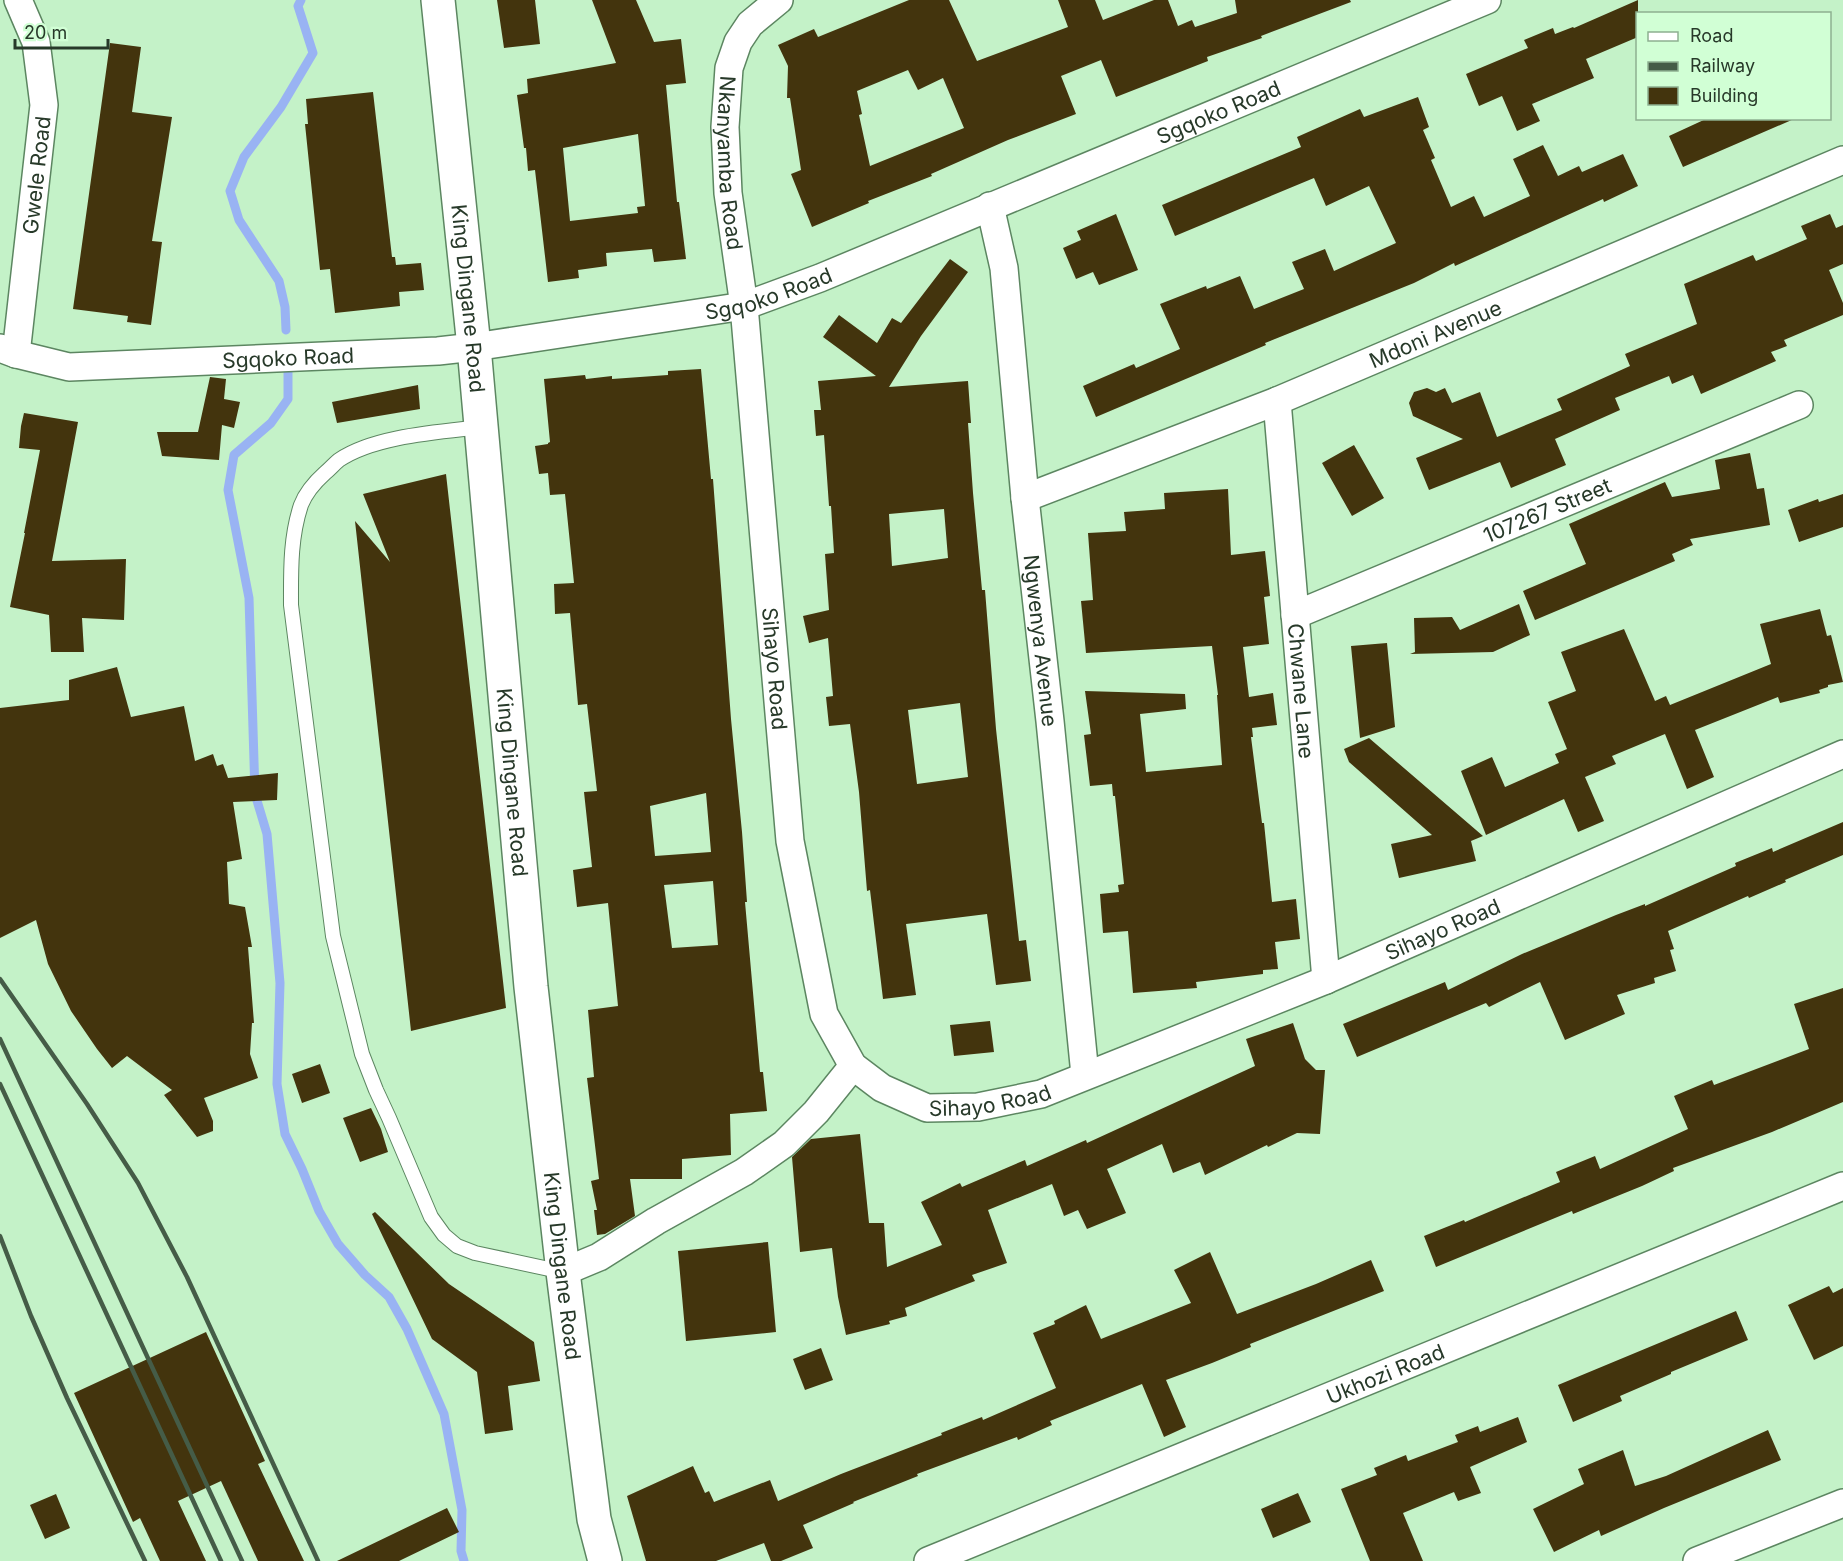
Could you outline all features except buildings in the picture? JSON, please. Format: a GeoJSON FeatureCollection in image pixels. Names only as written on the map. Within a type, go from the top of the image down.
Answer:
{"type":"FeatureCollection","features":[{"type":"Feature","properties":{"kind":"street","name":"Gwele Road"},"geometry":{"type":"LineString","coordinates":[[8,351],[44,105],[36,42],[18,0]]}},
{"type":"Feature","properties":{"kind":"street","name":"King Dingane Road"},"geometry":{"type":"LineString","coordinates":[[438,0],[474,347],[531,987],[594,1519],[605,1561]]}},
{"type":"Feature","properties":{"kind":"street","name":"Nkanyamba Road"},"geometry":{"type":"LineString","coordinates":[[744,306],[728,193],[725,128],[729,68],[738,42],[750,24],[779,0]]}},
{"type":"Feature","properties":{"kind":"street","name":"Sgqoko Road"},"geometry":{"type":"LineString","coordinates":[[8,351],[69,367],[438,351],[744,306],[820,278],[1487,0]]}},
{"type":"Feature","properties":{"kind":"street","name":"Mdoni Avenue"},"geometry":{"type":"LineString","coordinates":[[1025,498],[1277,401],[1843,160]]}},
{"type":"Feature","properties":{"kind":"street","name":"Ngwenya Avenue"},"geometry":{"type":"LineString","coordinates":[[990,206],[1004,268],[1025,498],[1049,710],[1085,1075]]}},
{"type":"Feature","properties":{"kind":"street","name":"Sihayo Road"},"geometry":{"type":"LineString","coordinates":[[744,306],[790,841],[824,1014],[853,1066],[882,1088],[927,1108],[978,1107],[1041,1094],[1326,980],[1843,754]]}},
{"type":"Feature","properties":{"kind":"street","name":"Chwane Lane"},"geometry":{"type":"LineString","coordinates":[[1277,401],[1326,980]]}},
{"type":"Feature","properties":{"kind":"street","name":"107267 Street"},"geometry":{"type":"LineString","coordinates":[[1295,615],[1799,405]]}},
{"type":"Feature","properties":{"kind":"street"},"geometry":{"type":"LineString","coordinates":[[563,1272],[599,1257],[656,1221],[744,1172],[784,1144],[816,1112],[853,1066]]}},
{"type":"Feature","properties":{"kind":"street","name":"Ukhozi Road"},"geometry":{"type":"LineString","coordinates":[[928,1561],[1843,1186]]}},
{"type":"Feature","properties":{"kind":"street"},"geometry":{"type":"LineString","coordinates":[[1697,1561],[1843,1503]]}},
{"type":"Feature","properties":{"kind":"lane"},"geometry":{"type":"LineString","coordinates":[[481,427],[403,438],[371,446],[340,460],[316,481],[306,493],[299,511],[291,552],[291,605],[333,936],[362,1054],[376,1090],[431,1217],[444,1235],[457,1246],[475,1253],[563,1272]]}},
{"type":"Feature","properties":{"kind":"waterway"},"geometry":{"type":"LineString","coordinates":[[286,330],[285,307],[279,281],[239,220],[230,191],[244,157],[281,107],[313,53],[298,6],[301,0]]}},
{"type":"Feature","properties":{"kind":"waterway"},"geometry":{"type":"LineString","coordinates":[[288,369],[288,399],[271,423],[234,455],[228,490],[249,598],[255,794],[267,834],[280,983],[277,1084],[285,1134],[319,1211],[338,1244],[365,1275],[389,1297],[407,1329],[444,1414],[462,1510],[461,1551],[464,1561]]}},
{"type":"Feature","properties":{"kind":"railway"},"geometry":{"type":"LineString","coordinates":[[0,979],[87,1104],[138,1183],[187,1277],[318,1561]]}},
{"type":"Feature","properties":{"kind":"railway"},"geometry":{"type":"LineString","coordinates":[[0,1039],[242,1561]]}},
{"type":"Feature","properties":{"kind":"railway"},"geometry":{"type":"LineString","coordinates":[[0,1084],[221,1561]]}},
{"type":"Feature","properties":{"kind":"railway"},"geometry":{"type":"LineString","coordinates":[[0,1236],[31,1316],[67,1398],[145,1561]]}}]}
